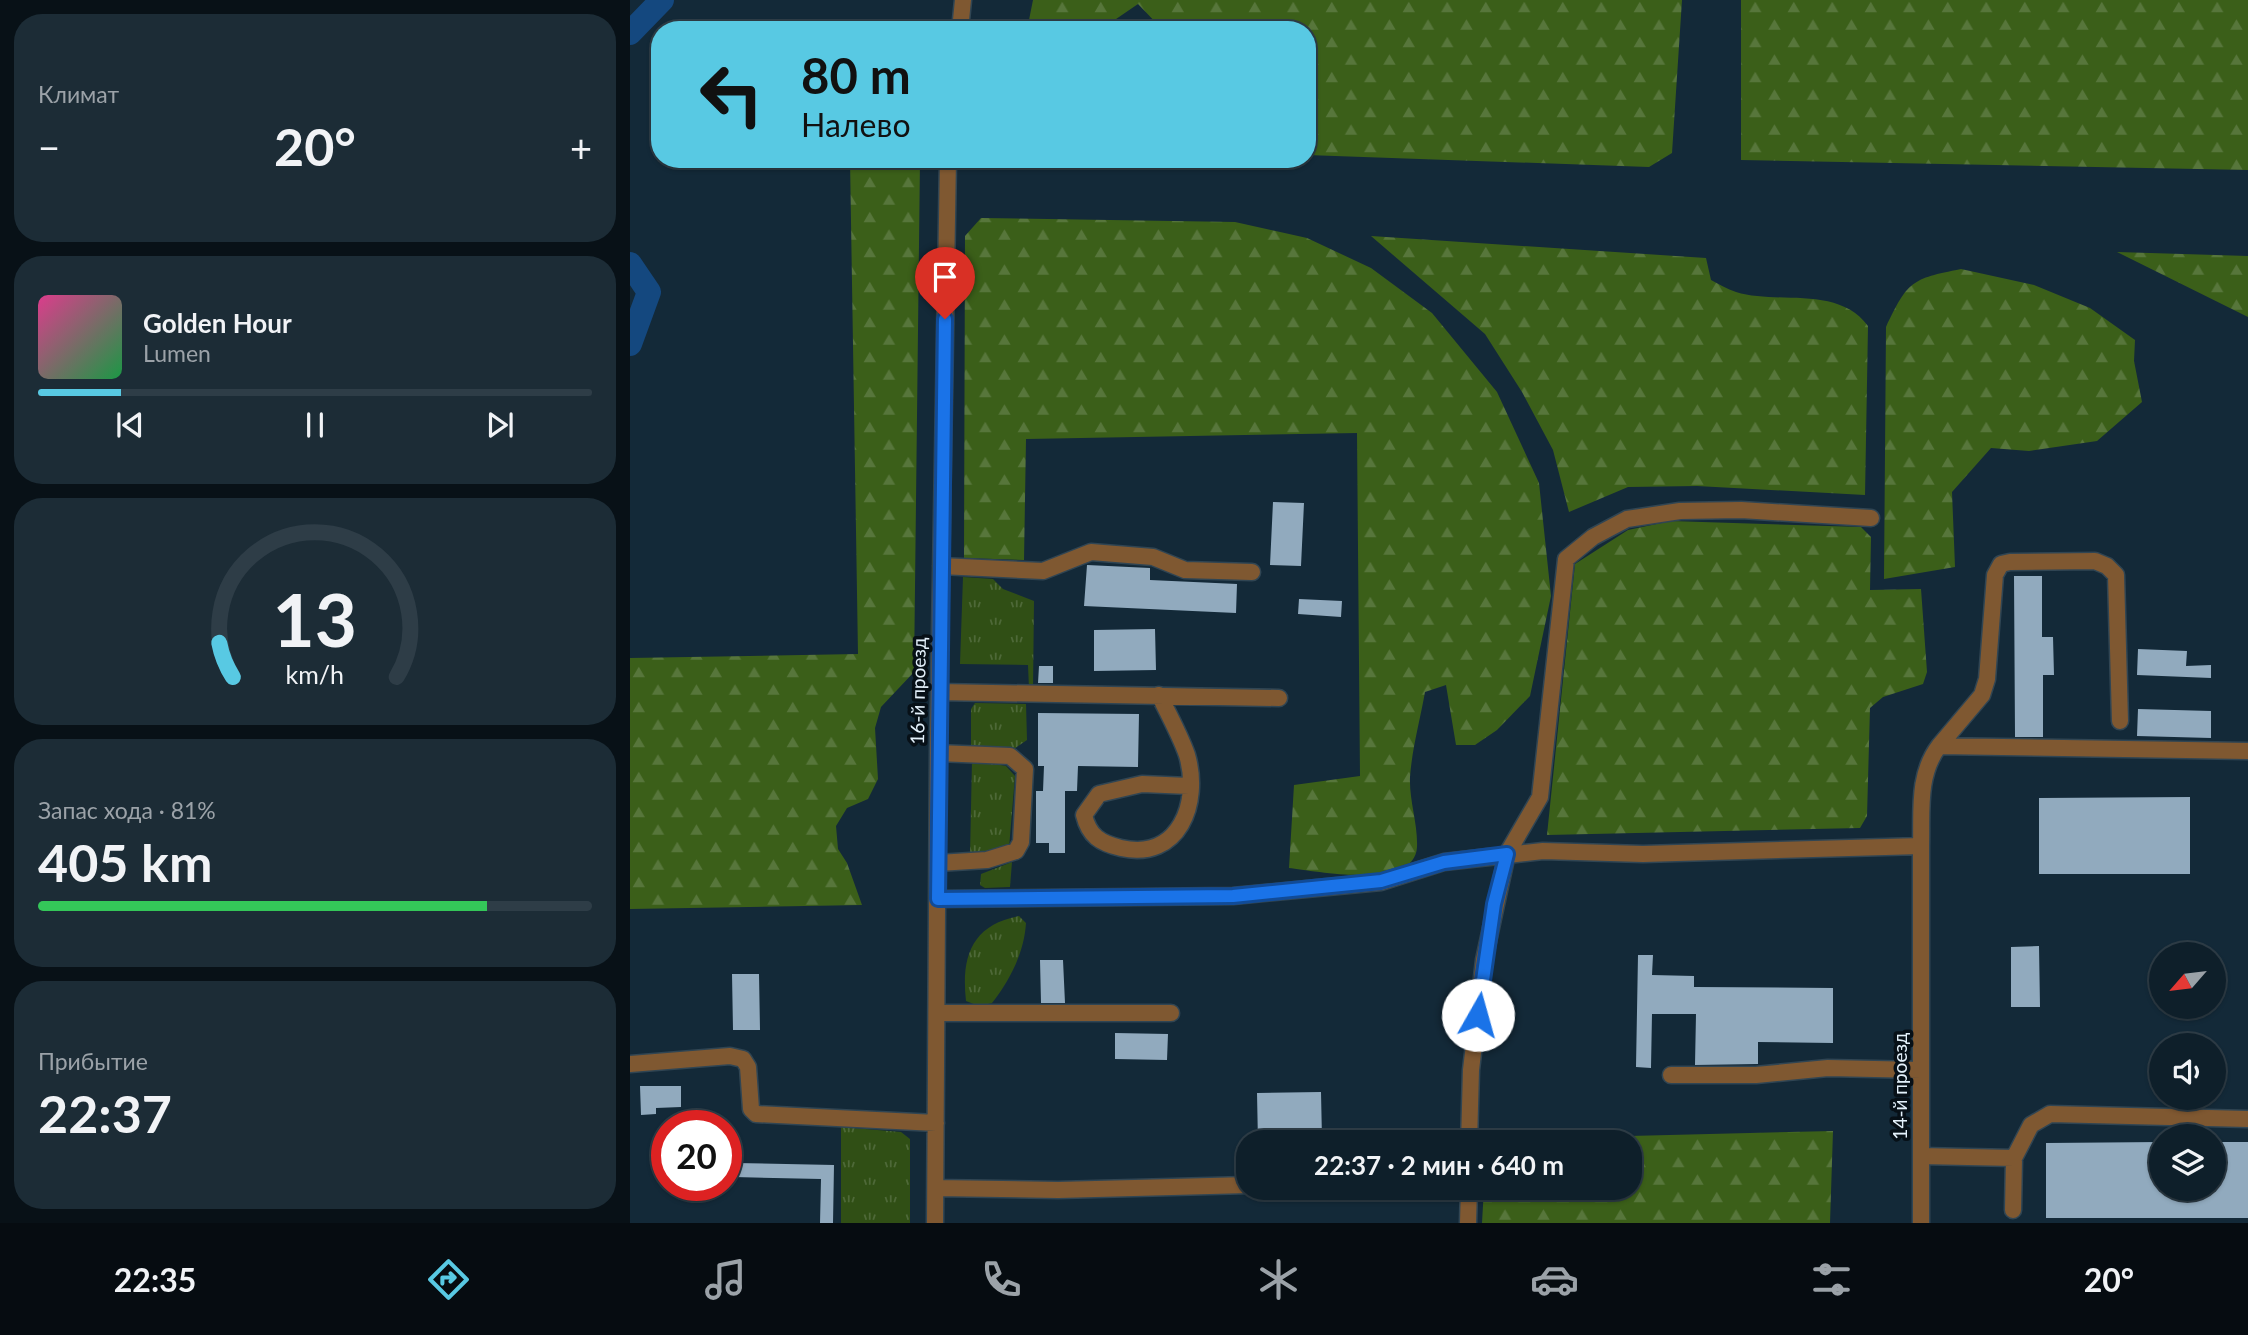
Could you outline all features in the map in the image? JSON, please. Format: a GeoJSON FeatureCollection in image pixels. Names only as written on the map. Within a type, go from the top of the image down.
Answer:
{"type":"FeatureCollection","features":[{"type":"Feature","properties":{"kind":"street"},"geometry":{"type":"LineString","coordinates":[[961,21],[963,0]]}},
{"type":"Feature","properties":{"kind":"street","name":"16-й проезд"},"geometry":{"type":"LineString","coordinates":[[935,1223],[938,753],[948,168]]}},
{"type":"Feature","properties":{"kind":"street"},"geometry":{"type":"LineString","coordinates":[[1469,1130],[1471,1070],[1484,960],[1494,904],[1507,854],[1541,797],[1566,559],[1594,537],[1627,519],[1680,511],[1741,510],[1871,518]]}},
{"type":"Feature","properties":{"kind":"street"},"geometry":{"type":"LineString","coordinates":[[941,566],[1043,570],[1091,551],[1153,556],[1185,570],[1252,572]]}},
{"type":"Feature","properties":{"kind":"street"},"geometry":{"type":"LineString","coordinates":[[1938,746],[1982,695],[1987,678],[1995,575],[2001,564],[2010,562],[2095,561],[2107,566],[2116,575],[2120,720]]}},
{"type":"Feature","properties":{"kind":"street"},"geometry":{"type":"LineString","coordinates":[[939,692],[1279,698]]}},
{"type":"Feature","properties":{"kind":"street"},"geometry":{"type":"LineString","coordinates":[[1159,695],[1187,756],[1189,786],[1189,801],[1181,828],[1155,849],[1136,851],[1104,844],[1088,831],[1084,815],[1099,794],[1142,784],[1189,786]]}},
{"type":"Feature","properties":{"kind":"street"},"geometry":{"type":"LineString","coordinates":[[1938,746],[2247,751]]}},
{"type":"Feature","properties":{"kind":"street","name":"14-й проезд"},"geometry":{"type":"LineString","coordinates":[[1921,1223],[1920,949],[1923,777],[1928,760],[1938,746]]}},
{"type":"Feature","properties":{"kind":"street"},"geometry":{"type":"LineString","coordinates":[[938,753],[1010,756],[1025,769],[1021,842],[1016,851],[987,860],[938,863]]}},
{"type":"Feature","properties":{"kind":"street"},"geometry":{"type":"LineString","coordinates":[[938,899],[1233,896],[1381,881],[1444,862],[1543,851],[1643,854],[1921,846]]}},
{"type":"Feature","properties":{"kind":"street"},"geometry":{"type":"LineString","coordinates":[[937,1013],[1171,1013]]}},
{"type":"Feature","properties":{"kind":"street"},"geometry":{"type":"LineString","coordinates":[[630,1064],[730,1056],[743,1059],[748,1067],[751,1109],[756,1114],[936,1123]]}},
{"type":"Feature","properties":{"kind":"street"},"geometry":{"type":"LineString","coordinates":[[1671,1075],[1756,1075],[1828,1068],[1921,1070]]}},
{"type":"Feature","properties":{"kind":"street"},"geometry":{"type":"LineString","coordinates":[[2013,1210],[2014,1158],[2031,1125],[2050,1114],[2248,1119]]}},
{"type":"Feature","properties":{"kind":"street"},"geometry":{"type":"LineString","coordinates":[[1921,1156],[2014,1158]]}},
{"type":"Feature","properties":{"kind":"street"},"geometry":{"type":"LineString","coordinates":[[936,1188],[1058,1190],[1236,1185]]}},
{"type":"Feature","properties":{"kind":"street"},"geometry":{"type":"LineString","coordinates":[[1468,1223],[1469,1200]]}},
{"type":"Feature","properties":{"kind":"green space"},"geometry":{"type":"Polygon","coordinates":[[[1033,0],[1682,0],[1672,153],[1649,167],[1316,155],[1316,21],[1154,21],[1138,4],[1113,21],[1029,21],[1033,0]]]}},
{"type":"Feature","properties":{"kind":"green space"},"geometry":{"type":"Polygon","coordinates":[[[1741,0],[2248,0],[2248,170],[1741,160],[1741,0]]]}},
{"type":"Feature","properties":{"kind":"green space"},"geometry":{"type":"Polygon","coordinates":[[[850,168],[920,168],[914,672],[881,707],[875,728],[878,779],[868,799],[847,808],[836,826],[838,849],[847,863],[862,905],[630,909],[630,658],[858,654],[850,168]]]}},
{"type":"Feature","properties":{"kind":"green space"},"geometry":{"type":"Polygon","coordinates":[[[981,218],[1235,222],[1307,238],[1371,268],[1432,313],[1497,392],[1539,483],[1551,596],[1530,696],[1497,730],[1475,745],[1456,745],[1446,685],[1425,692],[1410,777],[1417,847],[1412,861],[1400,869],[1383,874],[1362,875],[1289,868],[1294,785],[1360,776],[1357,433],[1026,439],[1024,560],[964,558],[965,236],[981,218]]]}},
{"type":"Feature","properties":{"kind":"green space"},"geometry":{"type":"Polygon","coordinates":[[[1371,236],[1706,258],[1711,280],[1736,292],[1752,296],[1806,298],[1840,305],[1855,313],[1868,326],[1865,495],[1697,486],[1628,487],[1569,512],[1553,450],[1522,392],[1485,334],[1371,236]]]}},
{"type":"Feature","properties":{"kind":"green space"},"geometry":{"type":"Polygon","coordinates":[[[2117,252],[2248,256],[2248,317],[2117,252]]]}},
{"type":"Feature","properties":{"kind":"green space"},"geometry":{"type":"Polygon","coordinates":[[[1961,269],[2034,285],[2090,308],[2135,340],[2134,361],[2142,402],[2097,441],[2029,451],[1991,448],[1952,492],[1955,567],[1884,579],[1886,327],[1900,300],[1913,284],[1931,276],[1961,269]]]}},
{"type":"Feature","properties":{"kind":"green space"},"geometry":{"type":"Polygon","coordinates":[[[1671,521],[1861,527],[1871,537],[1870,590],[1921,589],[1927,672],[1923,684],[1883,697],[1870,708],[1867,816],[1860,828],[1547,835],[1575,564],[1628,530],[1671,521]]]}},
{"type":"Feature","properties":{"kind":"green space"},"geometry":{"type":"Polygon","coordinates":[[[963,577],[993,579],[1003,589],[1034,601],[1033,688],[1029,688],[1028,665],[960,664],[963,577]]]}},
{"type":"Feature","properties":{"kind":"green space"},"geometry":{"type":"Polygon","coordinates":[[[975,703],[1026,704],[1027,740],[1011,751],[971,746],[971,709],[975,703]]]}},
{"type":"Feature","properties":{"kind":"green space"},"geometry":{"type":"Polygon","coordinates":[[[972,760],[1006,766],[1015,776],[1009,848],[970,857],[972,760]]]}},
{"type":"Feature","properties":{"kind":"green space"},"geometry":{"type":"Polygon","coordinates":[[[1012,862],[1010,887],[985,888],[980,885],[981,874],[1012,862]]]}},
{"type":"Feature","properties":{"kind":"green space"},"geometry":{"type":"Polygon","coordinates":[[[1019,916],[1026,923],[1025,934],[1015,966],[1005,985],[992,1003],[979,1006],[966,1001],[966,970],[973,945],[990,927],[1019,916]]]}},
{"type":"Feature","properties":{"kind":"green space"},"geometry":{"type":"Polygon","coordinates":[[[841,1127],[901,1132],[910,1139],[910,1223],[841,1223],[841,1127]]]}},
{"type":"Feature","properties":{"kind":"green space"},"geometry":{"type":"Polygon","coordinates":[[[1833,1131],[1830,1223],[1482,1223],[1483,1200],[1642,1200],[1642,1136],[1833,1131]]]}},
{"type":"Feature","properties":{"kind":"building"},"geometry":{"type":"Polygon","coordinates":[[[1273,502],[1304,503],[1301,566],[1270,565],[1273,502]]]}},
{"type":"Feature","properties":{"kind":"building"},"geometry":{"type":"Polygon","coordinates":[[[1087,565],[1150,568],[1150,580],[1237,584],[1236,613],[1084,606],[1087,565]]]}},
{"type":"Feature","properties":{"kind":"building"},"geometry":{"type":"Polygon","coordinates":[[[2014,576],[2042,576],[2042,637],[2053,637],[2054,675],[2043,675],[2043,737],[2015,737],[2014,576]]]}},
{"type":"Feature","properties":{"kind":"building"},"geometry":{"type":"Polygon","coordinates":[[[1299,599],[1342,601],[1341,617],[1298,614],[1299,599]]]}},
{"type":"Feature","properties":{"kind":"building"},"geometry":{"type":"Polygon","coordinates":[[[1155,629],[1156,670],[1094,671],[1094,630],[1155,629]]]}},
{"type":"Feature","properties":{"kind":"building"},"geometry":{"type":"Polygon","coordinates":[[[2138,649],[2187,651],[2186,666],[2211,665],[2211,678],[2137,675],[2138,649]]]}},
{"type":"Feature","properties":{"kind":"building"},"geometry":{"type":"Polygon","coordinates":[[[1039,666],[1053,666],[1053,683],[1038,683],[1039,666]]]}},
{"type":"Feature","properties":{"kind":"building"},"geometry":{"type":"Polygon","coordinates":[[[2138,709],[2211,711],[2211,738],[2137,736],[2138,709]]]}},
{"type":"Feature","properties":{"kind":"building"},"geometry":{"type":"Polygon","coordinates":[[[1038,713],[1139,714],[1138,767],[1078,766],[1077,791],[1065,791],[1065,853],[1049,853],[1049,843],[1036,843],[1036,791],[1043,791],[1044,766],[1038,766],[1038,713]]]}},
{"type":"Feature","properties":{"kind":"building"},"geometry":{"type":"Polygon","coordinates":[[[2190,797],[2190,874],[2039,874],[2039,798],[2190,797]]]}},
{"type":"Feature","properties":{"kind":"building"},"geometry":{"type":"Polygon","coordinates":[[[2039,946],[2040,1007],[2011,1007],[2011,947],[2039,946]]]}},
{"type":"Feature","properties":{"kind":"building"},"geometry":{"type":"Polygon","coordinates":[[[1638,955],[1653,955],[1652,975],[1694,976],[1694,987],[1833,988],[1833,1043],[1758,1042],[1758,1064],[1695,1065],[1696,1014],[1652,1014],[1651,1068],[1636,1067],[1638,955]]]}},
{"type":"Feature","properties":{"kind":"building"},"geometry":{"type":"Polygon","coordinates":[[[1040,960],[1063,960],[1065,1003],[1041,1003],[1040,960]]]}},
{"type":"Feature","properties":{"kind":"building"},"geometry":{"type":"Polygon","coordinates":[[[732,974],[759,974],[760,1030],[733,1030],[732,974]]]}},
{"type":"Feature","properties":{"kind":"building"},"geometry":{"type":"Polygon","coordinates":[[[1115,1033],[1168,1034],[1167,1060],[1115,1059],[1115,1033]]]}},
{"type":"Feature","properties":{"kind":"building"},"geometry":{"type":"Polygon","coordinates":[[[640,1086],[681,1086],[681,1107],[656,1108],[651,1110],[651,1114],[641,1115],[640,1086]]]}},
{"type":"Feature","properties":{"kind":"building"},"geometry":{"type":"Polygon","coordinates":[[[1321,1092],[1322,1130],[1258,1130],[1257,1093],[1321,1092]]]}},
{"type":"Feature","properties":{"kind":"building"},"geometry":{"type":"Polygon","coordinates":[[[2149,1142],[2149,1201],[2226,1201],[2226,1142],[2248,1142],[2248,1218],[2046,1218],[2046,1143],[2149,1142]]]}},
{"type":"Feature","properties":{"kind":"building"},"geometry":{"type":"Polygon","coordinates":[[[742,1163],[834,1165],[833,1223],[820,1223],[821,1179],[742,1177],[742,1163]]]}},
{"type":"Feature","properties":{"kind":"waterway"},"geometry":{"type":"LineString","coordinates":[[630,33],[662,0]]}},
{"type":"Feature","properties":{"kind":"waterway"},"geometry":{"type":"LineString","coordinates":[[630,264],[649,292],[630,344]]}},
{"type":"Feature","properties":{"kind":"route"},"geometry":{"type":"LineString","coordinates":[[945,319],[938,899],[1233,896],[1381,881],[1444,862],[1507,854],[1494,904],[1478,1015]]}}]}
